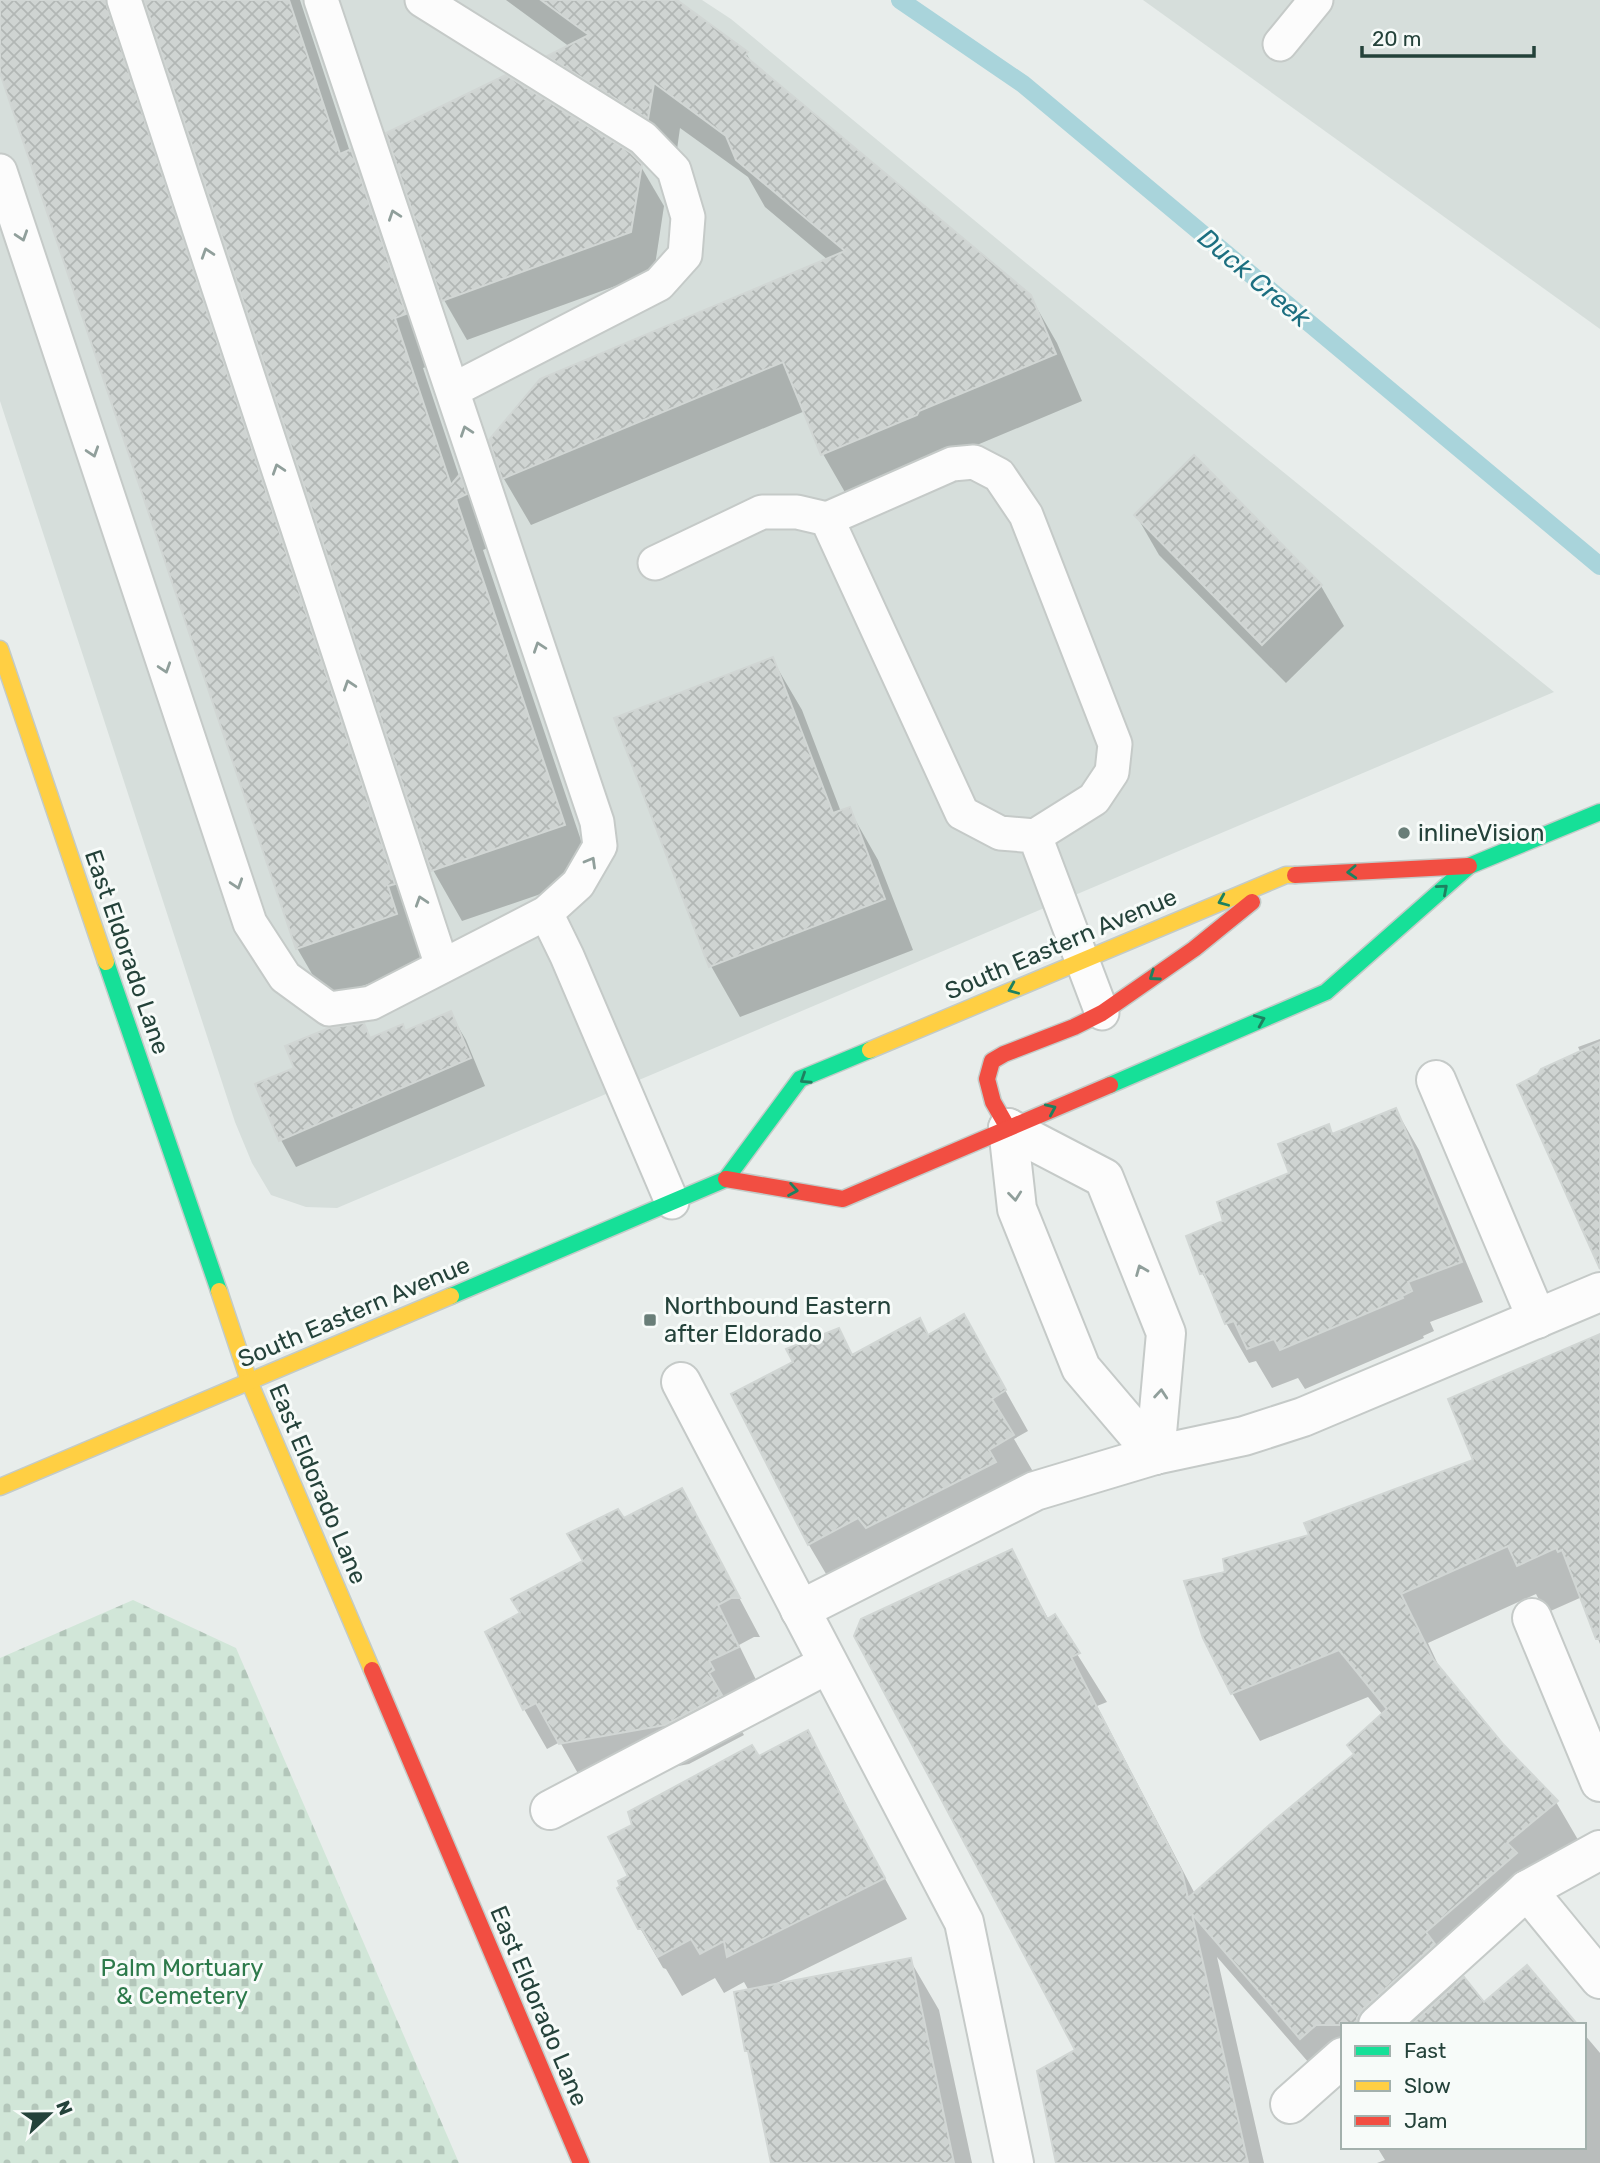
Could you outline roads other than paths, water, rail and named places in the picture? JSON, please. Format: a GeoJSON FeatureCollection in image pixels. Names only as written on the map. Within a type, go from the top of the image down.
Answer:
{"type":"FeatureCollection","features":[{"type":"Feature","properties":{"kind":"main road","name":"East Eldorado Lane"},"geometry":{"type":"LineString","coordinates":[[0,649],[249,1381],[581,2163]]}},
{"type":"Feature","properties":{"kind":"main road","name":"South Eastern Avenue"},"geometry":{"type":"LineString","coordinates":[[726,1179],[843,1199],[1326,992],[1469,866],[1600,812]]}},
{"type":"Feature","properties":{"kind":"main road","name":"South Eastern Avenue"},"geometry":{"type":"LineString","coordinates":[[0,1487],[726,1179],[800,1079],[1286,874],[1469,866]]}},
{"type":"Feature","properties":{"kind":"main road"},"geometry":{"type":"LineString","coordinates":[[1009,1128],[993,1102],[986,1079],[992,1061],[1102,1013],[1194,949],[1286,874]]}},
{"type":"Feature","properties":{"kind":"street"},"geometry":{"type":"LineString","coordinates":[[1436,1080],[1537,1319]]}},
{"type":"Feature","properties":{"kind":"street"},"geometry":{"type":"LineString","coordinates":[[1009,1128],[1017,1209],[1081,1368],[1155,1455]]}},
{"type":"Feature","properties":{"kind":"street"},"geometry":{"type":"LineString","coordinates":[[1009,1128],[1104,1178],[1166,1333],[1155,1455]]}},
{"type":"Feature","properties":{"kind":"street"},"geometry":{"type":"LineString","coordinates":[[800,1610],[1035,1491],[1155,1455],[1244,1436],[1303,1417],[1600,1292]]}},
{"type":"Feature","properties":{"kind":"street"},"geometry":{"type":"LineString","coordinates":[[681,1382],[964,1922],[1014,2163]]}},
{"type":"Feature","properties":{"kind":"street"},"geometry":{"type":"LineString","coordinates":[[1532,1618],[1600,1782]]}},
{"type":"Feature","properties":{"kind":"street"},"geometry":{"type":"LineString","coordinates":[[550,1810],[828,1664]]}},
{"type":"Feature","properties":{"kind":"street"},"geometry":{"type":"LineString","coordinates":[[1380,2023],[1527,1890],[1600,1850]]}},
{"type":"Feature","properties":{"kind":"street"},"geometry":{"type":"LineString","coordinates":[[1527,1890],[1600,1979]]}},
{"type":"Feature","properties":{"kind":"street"},"geometry":{"type":"LineString","coordinates":[[1290,2104],[1341,2059]]}},
{"type":"Feature","properties":{"kind":"lane"},"geometry":{"type":"LineString","coordinates":[[124,0],[442,966]]}},
{"type":"Feature","properties":{"kind":"lane"},"geometry":{"type":"LineString","coordinates":[[0,171],[250,923],[285,977],[329,1009],[371,1003],[546,913],[578,884],[600,846],[597,822],[321,0]]}},
{"type":"Feature","properties":{"kind":"lane"},"geometry":{"type":"LineString","coordinates":[[422,0],[643,138],[674,170],[688,217],[684,255],[659,284],[453,390]]}},
{"type":"Feature","properties":{"kind":"lane"},"geometry":{"type":"LineString","coordinates":[[1280,44],[1316,0]]}},
{"type":"Feature","properties":{"kind":"lane"},"geometry":{"type":"LineString","coordinates":[[655,563],[762,512],[797,512],[827,519],[952,464],[974,462],[999,475],[1026,515],[1115,744],[1112,772],[1094,799],[1035,836],[1000,833],[962,813],[827,519]]}},
{"type":"Feature","properties":{"kind":"lane"},"geometry":{"type":"LineString","coordinates":[[1035,836],[1102,1013]]}},
{"type":"Feature","properties":{"kind":"lane"},"geometry":{"type":"LineString","coordinates":[[546,913],[672,1202]]}},
{"type":"Feature","properties":{"kind":"waterway","name":"Duck Creek"},"geometry":{"type":"LineString","coordinates":[[900,0],[1023,84],[1600,566]]}},
{"type":"Feature","properties":{"kind":"place","name":"inlineVision"},"geometry":{"type":"Point","coordinates":[1404,833]}},
{"type":"Feature","properties":{"kind":"place","name":"Northbound Eastern after Eldorado"},"geometry":{"type":"Point","coordinates":[650,1320]}},
{"type":"Feature","properties":{"kind":"park label","name":"Palm Mortuary & Cemetery"},"geometry":{"type":"Point","coordinates":[182,1982]}}]}
